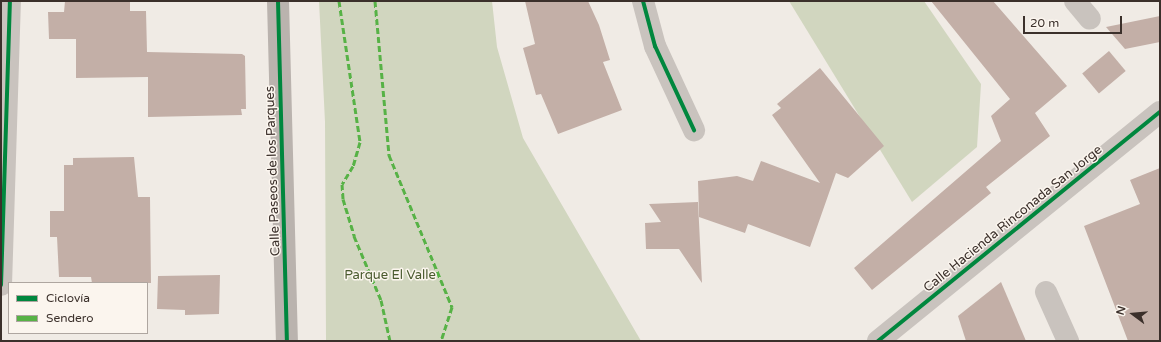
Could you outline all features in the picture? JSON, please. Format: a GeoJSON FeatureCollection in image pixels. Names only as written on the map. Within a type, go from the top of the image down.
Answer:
{"type":"FeatureCollection","features":[{"type":"Feature","properties":{"kind":"street"},"geometry":{"type":"LineString","coordinates":[[1,285],[5,83],[10,1]]}},
{"type":"Feature","properties":{"kind":"street","name":"Calle Paseos de los Parques"},"geometry":{"type":"LineString","coordinates":[[278,1],[287,341]]}},
{"type":"Feature","properties":{"kind":"street"},"geometry":{"type":"LineString","coordinates":[[642,1],[655,46],[694,130]]}},
{"type":"Feature","properties":{"kind":"street"},"geometry":{"type":"LineString","coordinates":[[1075,1],[1090,19]]}},
{"type":"Feature","properties":{"kind":"street","name":"Calle Hacienda Rinconada San Jorge"},"geometry":{"type":"LineString","coordinates":[[878,341],[1160,112]]}},
{"type":"Feature","properties":{"kind":"street"},"geometry":{"type":"LineString","coordinates":[[1046,292],[1068,341]]}},
{"type":"Feature","properties":{"kind":"green space","name":"Parque El Valle"},"geometry":{"type":"Polygon","coordinates":[[[319,1],[492,1],[497,47],[523,138],[641,341],[326,341],[325,122],[319,1]]]}},
{"type":"Feature","properties":{"kind":"green space"},"geometry":{"type":"Polygon","coordinates":[[[789,1],[924,1],[981,84],[977,147],[912,202],[789,1]]]}},
{"type":"Feature","properties":{"kind":"building"},"geometry":{"type":"Polygon","coordinates":[[[65,1],[130,1],[130,11],[146,11],[147,52],[242,54],[245,56],[246,109],[241,109],[242,115],[148,117],[148,77],[76,78],[76,39],[49,39],[48,12],[64,12],[65,1]]]}},
{"type":"Feature","properties":{"kind":"building"},"geometry":{"type":"Polygon","coordinates":[[[525,1],[588,1],[599,25],[610,60],[603,62],[622,110],[558,134],[541,94],[536,95],[523,48],[535,44],[525,1]]]}},
{"type":"Feature","properties":{"kind":"building"},"geometry":{"type":"Polygon","coordinates":[[[931,1],[993,1],[1067,86],[1035,113],[1050,136],[986,187],[991,193],[872,290],[854,268],[1001,141],[991,116],[1010,99],[931,1]]]}},
{"type":"Feature","properties":{"kind":"building"},"geometry":{"type":"Polygon","coordinates":[[[1160,16],[1160,42],[1125,49],[1106,27],[1160,16]]]}},
{"type":"Feature","properties":{"kind":"building"},"geometry":{"type":"Polygon","coordinates":[[[1109,51],[1126,71],[1099,93],[1082,73],[1109,51]]]}},
{"type":"Feature","properties":{"kind":"building"},"geometry":{"type":"Polygon","coordinates":[[[820,68],[884,146],[848,178],[836,173],[810,247],[748,224],[745,233],[699,217],[698,181],[737,176],[753,181],[761,161],[820,183],[772,115],[781,108],[777,104],[820,68]]]}},
{"type":"Feature","properties":{"kind":"building"},"geometry":{"type":"Polygon","coordinates":[[[134,157],[138,197],[150,197],[151,283],[92,282],[91,277],[59,277],[57,237],[50,237],[50,211],[64,211],[64,165],[73,165],[73,158],[134,157]]]}},
{"type":"Feature","properties":{"kind":"building"},"geometry":{"type":"Polygon","coordinates":[[[1160,168],[1160,341],[1128,341],[1084,226],[1140,204],[1130,180],[1160,168]]]}},
{"type":"Feature","properties":{"kind":"building"},"geometry":{"type":"Polygon","coordinates":[[[698,202],[702,283],[679,249],[646,249],[645,223],[661,222],[649,204],[698,202]]]}},
{"type":"Feature","properties":{"kind":"building"},"geometry":{"type":"Polygon","coordinates":[[[220,275],[219,314],[185,315],[185,310],[157,309],[158,276],[220,275]]]}},
{"type":"Feature","properties":{"kind":"building"},"geometry":{"type":"Polygon","coordinates":[[[1001,282],[1026,341],[966,341],[958,316],[1001,282]]]}},
{"type":"Feature","properties":{"kind":"marked path"},"geometry":{"type":"LineString","coordinates":[[339,1],[360,142],[353,166],[342,184],[343,199],[354,236],[381,300],[390,341]]}},
{"type":"Feature","properties":{"kind":"marked path"},"geometry":{"type":"LineString","coordinates":[[375,1],[389,155],[452,307],[441,341]]}},
{"type":"Feature","properties":{"kind":"cycle path"},"geometry":{"type":"LineString","coordinates":[[1,285],[10,1]]}},
{"type":"Feature","properties":{"kind":"cycle path"},"geometry":{"type":"LineString","coordinates":[[278,1],[287,341]]}},
{"type":"Feature","properties":{"kind":"cycle path"},"geometry":{"type":"LineString","coordinates":[[643,1],[655,46],[694,130]]}},
{"type":"Feature","properties":{"kind":"cycle path"},"geometry":{"type":"LineString","coordinates":[[878,341],[1160,112]]}}]}
